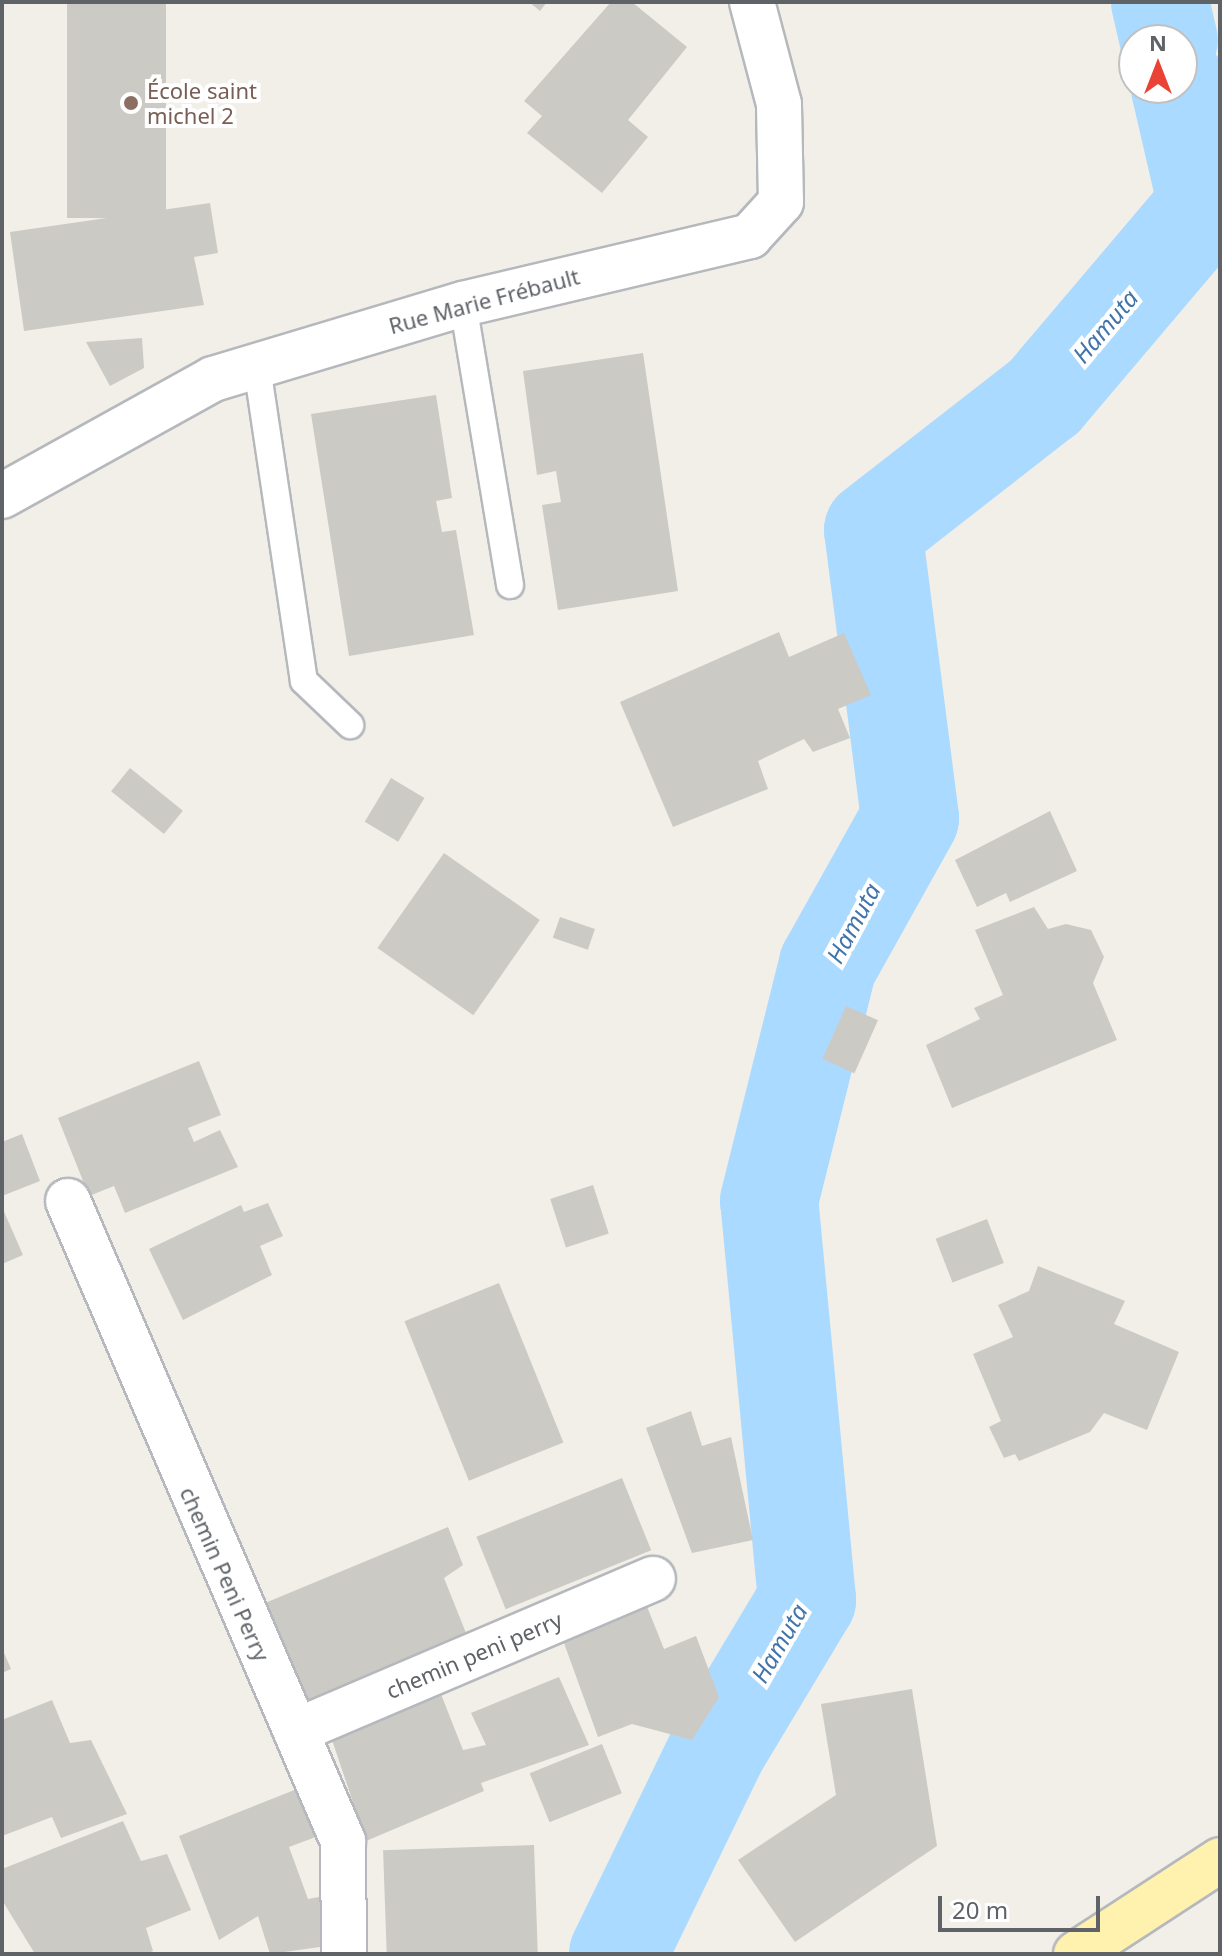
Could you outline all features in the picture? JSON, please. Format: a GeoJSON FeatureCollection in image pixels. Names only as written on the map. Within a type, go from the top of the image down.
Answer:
{"type":"FeatureCollection","features":[{"type":"Feature","properties":{"kind":"main road"},"geometry":{"type":"LineString","coordinates":[[1098,1948],[1220,1860]]}},
{"type":"Feature","properties":{"kind":"street","name":"Rue Marie Frébault"},"geometry":{"type":"LineString","coordinates":[[2,496],[213,379],[463,304],[750,236],[781,202],[779,104],[752,2]]}},
{"type":"Feature","properties":{"kind":"street","name":"chemin Peni Perry"},"geometry":{"type":"LineString","coordinates":[[68,1201],[343,1841],[344,1954]]}},
{"type":"Feature","properties":{"kind":"street","name":"chemin peni perry"},"geometry":{"type":"LineString","coordinates":[[296,1731],[653,1579]]}},
{"type":"Feature","properties":{"kind":"lane"},"geometry":{"type":"LineString","coordinates":[[463,304],[510,585]]}},
{"type":"Feature","properties":{"kind":"lane"},"geometry":{"type":"LineString","coordinates":[[257,367],[304,681],[350,725]]}},
{"type":"Feature","properties":{"kind":"building","name":"École saint michel 2"},"geometry":{"type":"Polygon","coordinates":[[[67,2],[166,2],[166,218],[67,218],[67,2]]]}},
{"type":"Feature","properties":{"kind":"building"},"geometry":{"type":"Polygon","coordinates":[[[529,2],[547,2],[540,11],[529,2]]]}},
{"type":"Feature","properties":{"kind":"building"},"geometry":{"type":"Polygon","coordinates":[[[611,2],[632,2],[687,47],[628,120],[648,137],[602,193],[527,133],[542,116],[524,101],[611,2]]]}},
{"type":"Feature","properties":{"kind":"building"},"geometry":{"type":"Polygon","coordinates":[[[210,203],[218,253],[194,257],[204,305],[24,331],[10,232],[210,203]]]}},
{"type":"Feature","properties":{"kind":"building"},"geometry":{"type":"Polygon","coordinates":[[[142,338],[144,368],[110,386],[86,342],[142,338]]]}},
{"type":"Feature","properties":{"kind":"building"},"geometry":{"type":"Polygon","coordinates":[[[643,353],[678,591],[558,610],[542,505],[561,502],[556,471],[537,475],[523,371],[643,353]]]}},
{"type":"Feature","properties":{"kind":"building"},"geometry":{"type":"Polygon","coordinates":[[[436,395],[452,498],[436,501],[442,532],[456,530],[474,635],[349,656],[311,414],[436,395]]]}},
{"type":"Feature","properties":{"kind":"building"},"geometry":{"type":"Polygon","coordinates":[[[779,632],[789,657],[844,633],[871,695],[838,709],[850,738],[813,752],[804,739],[758,761],[768,789],[673,827],[620,702],[779,632]]]}},
{"type":"Feature","properties":{"kind":"building"},"geometry":{"type":"Polygon","coordinates":[[[130,768],[183,811],[164,834],[111,791],[130,768]]]}},
{"type":"Feature","properties":{"kind":"building"},"geometry":{"type":"Polygon","coordinates":[[[391,778],[424,798],[398,842],[365,822],[391,778]]]}},
{"type":"Feature","properties":{"kind":"building"},"geometry":{"type":"Polygon","coordinates":[[[1050,811],[1077,871],[1010,902],[1006,893],[977,907],[955,860],[1050,811]]]}},
{"type":"Feature","properties":{"kind":"building"},"geometry":{"type":"Polygon","coordinates":[[[444,853],[540,920],[473,1015],[377,948],[444,853]]]}},
{"type":"Feature","properties":{"kind":"building"},"geometry":{"type":"Polygon","coordinates":[[[1034,907],[1048,929],[1066,924],[1091,930],[1104,957],[1093,983],[1117,1040],[952,1108],[926,1045],[980,1019],[974,1008],[1003,995],[975,930],[1034,907]]]}},
{"type":"Feature","properties":{"kind":"building"},"geometry":{"type":"Polygon","coordinates":[[[560,917],[595,929],[588,950],[553,938],[560,917]]]}},
{"type":"Feature","properties":{"kind":"building"},"geometry":{"type":"Polygon","coordinates":[[[846,1006],[878,1020],[854,1073],[822,1059],[846,1006]]]}},
{"type":"Feature","properties":{"kind":"building"},"geometry":{"type":"Polygon","coordinates":[[[199,1061],[221,1115],[188,1128],[194,1142],[220,1130],[238,1167],[125,1213],[114,1186],[89,1196],[58,1118],[199,1061]]]}},
{"type":"Feature","properties":{"kind":"building"},"geometry":{"type":"Polygon","coordinates":[[[22,1134],[40,1181],[2,1196],[2,1142],[22,1134]]]}},
{"type":"Feature","properties":{"kind":"building"},"geometry":{"type":"Polygon","coordinates":[[[593,1185],[609,1234],[566,1247],[550,1199],[593,1185]]]}},
{"type":"Feature","properties":{"kind":"building"},"geometry":{"type":"Polygon","coordinates":[[[268,1203],[283,1236],[260,1246],[272,1275],[183,1320],[149,1249],[241,1205],[244,1212],[268,1203]]]}},
{"type":"Feature","properties":{"kind":"building"},"geometry":{"type":"Polygon","coordinates":[[[2,1207],[23,1255],[2,1264],[2,1207]]]}},
{"type":"Feature","properties":{"kind":"building"},"geometry":{"type":"Polygon","coordinates":[[[987,1219],[1004,1263],[952,1283],[936,1239],[987,1219]]]}},
{"type":"Feature","properties":{"kind":"building"},"geometry":{"type":"Polygon","coordinates":[[[1038,1266],[1125,1301],[1114,1324],[1179,1352],[1147,1430],[1104,1413],[1090,1432],[1019,1461],[1015,1454],[1004,1458],[989,1427],[1001,1421],[973,1354],[1013,1337],[998,1305],[1029,1291],[1038,1266]]]}},
{"type":"Feature","properties":{"kind":"building"},"geometry":{"type":"Polygon","coordinates":[[[499,1283],[563,1442],[469,1481],[404,1321],[499,1283]]]}},
{"type":"Feature","properties":{"kind":"building"},"geometry":{"type":"Polygon","coordinates":[[[691,1411],[702,1446],[731,1437],[753,1540],[692,1553],[646,1428],[691,1411]]]}},
{"type":"Feature","properties":{"kind":"building"},"geometry":{"type":"Polygon","coordinates":[[[622,1478],[651,1550],[506,1609],[476,1537],[622,1478]]]}},
{"type":"Feature","properties":{"kind":"building"},"geometry":{"type":"Polygon","coordinates":[[[448,1527],[463,1565],[444,1578],[468,1638],[308,1704],[265,1603],[448,1527]]]}},
{"type":"Feature","properties":{"kind":"building"},"geometry":{"type":"Polygon","coordinates":[[[644,1599],[664,1649],[696,1636],[719,1697],[692,1740],[632,1724],[598,1737],[560,1632],[644,1599]]]}},
{"type":"Feature","properties":{"kind":"building"},"geometry":{"type":"Polygon","coordinates":[[[2,1648],[11,1669],[2,1673],[2,1648]]]}},
{"type":"Feature","properties":{"kind":"building"},"geometry":{"type":"Polygon","coordinates":[[[559,1677],[589,1745],[481,1783],[484,1791],[366,1841],[327,1725],[435,1679],[463,1750],[486,1745],[471,1713],[559,1677]]]}},
{"type":"Feature","properties":{"kind":"building"},"geometry":{"type":"Polygon","coordinates":[[[912,1689],[937,1846],[795,1942],[738,1860],[836,1795],[821,1704],[912,1689]]]}},
{"type":"Feature","properties":{"kind":"building"},"geometry":{"type":"Polygon","coordinates":[[[52,1700],[70,1743],[91,1740],[127,1814],[61,1838],[52,1817],[2,1836],[2,1720],[52,1700]]]}},
{"type":"Feature","properties":{"kind":"building"},"geometry":{"type":"Polygon","coordinates":[[[602,1744],[622,1793],[550,1822],[530,1773],[602,1744]]]}},
{"type":"Feature","properties":{"kind":"building"},"geometry":{"type":"Polygon","coordinates":[[[302,1787],[321,1835],[289,1847],[308,1899],[330,1895],[327,1946],[270,1954],[258,1916],[219,1940],[179,1836],[302,1787]]]}},
{"type":"Feature","properties":{"kind":"building"},"geometry":{"type":"Polygon","coordinates":[[[123,1821],[141,1861],[167,1854],[191,1910],[146,1928],[153,1951],[146,1954],[35,1954],[2,1900],[2,1869],[123,1821]]]}},
{"type":"Feature","properties":{"kind":"building"},"geometry":{"type":"Polygon","coordinates":[[[534,1845],[538,1954],[387,1954],[383,1850],[534,1845]]]}},
{"type":"Feature","properties":{"kind":"waterway","name":"Hamuta"},"geometry":{"type":"LineString","coordinates":[[1160,2],[1165,24]]}},
{"type":"Feature","properties":{"kind":"waterway","name":"Hamuta"},"geometry":{"type":"LineString","coordinates":[[618,1954],[718,1748],[807,1600],[769,1201],[828,965],[910,818],[873,530],[1044,397],[1207,205],[1184,104]]}},
{"type":"Feature","properties":{"kind":"place","name":"École saint michel 2"},"geometry":{"type":"Point","coordinates":[131,103]}}]}
